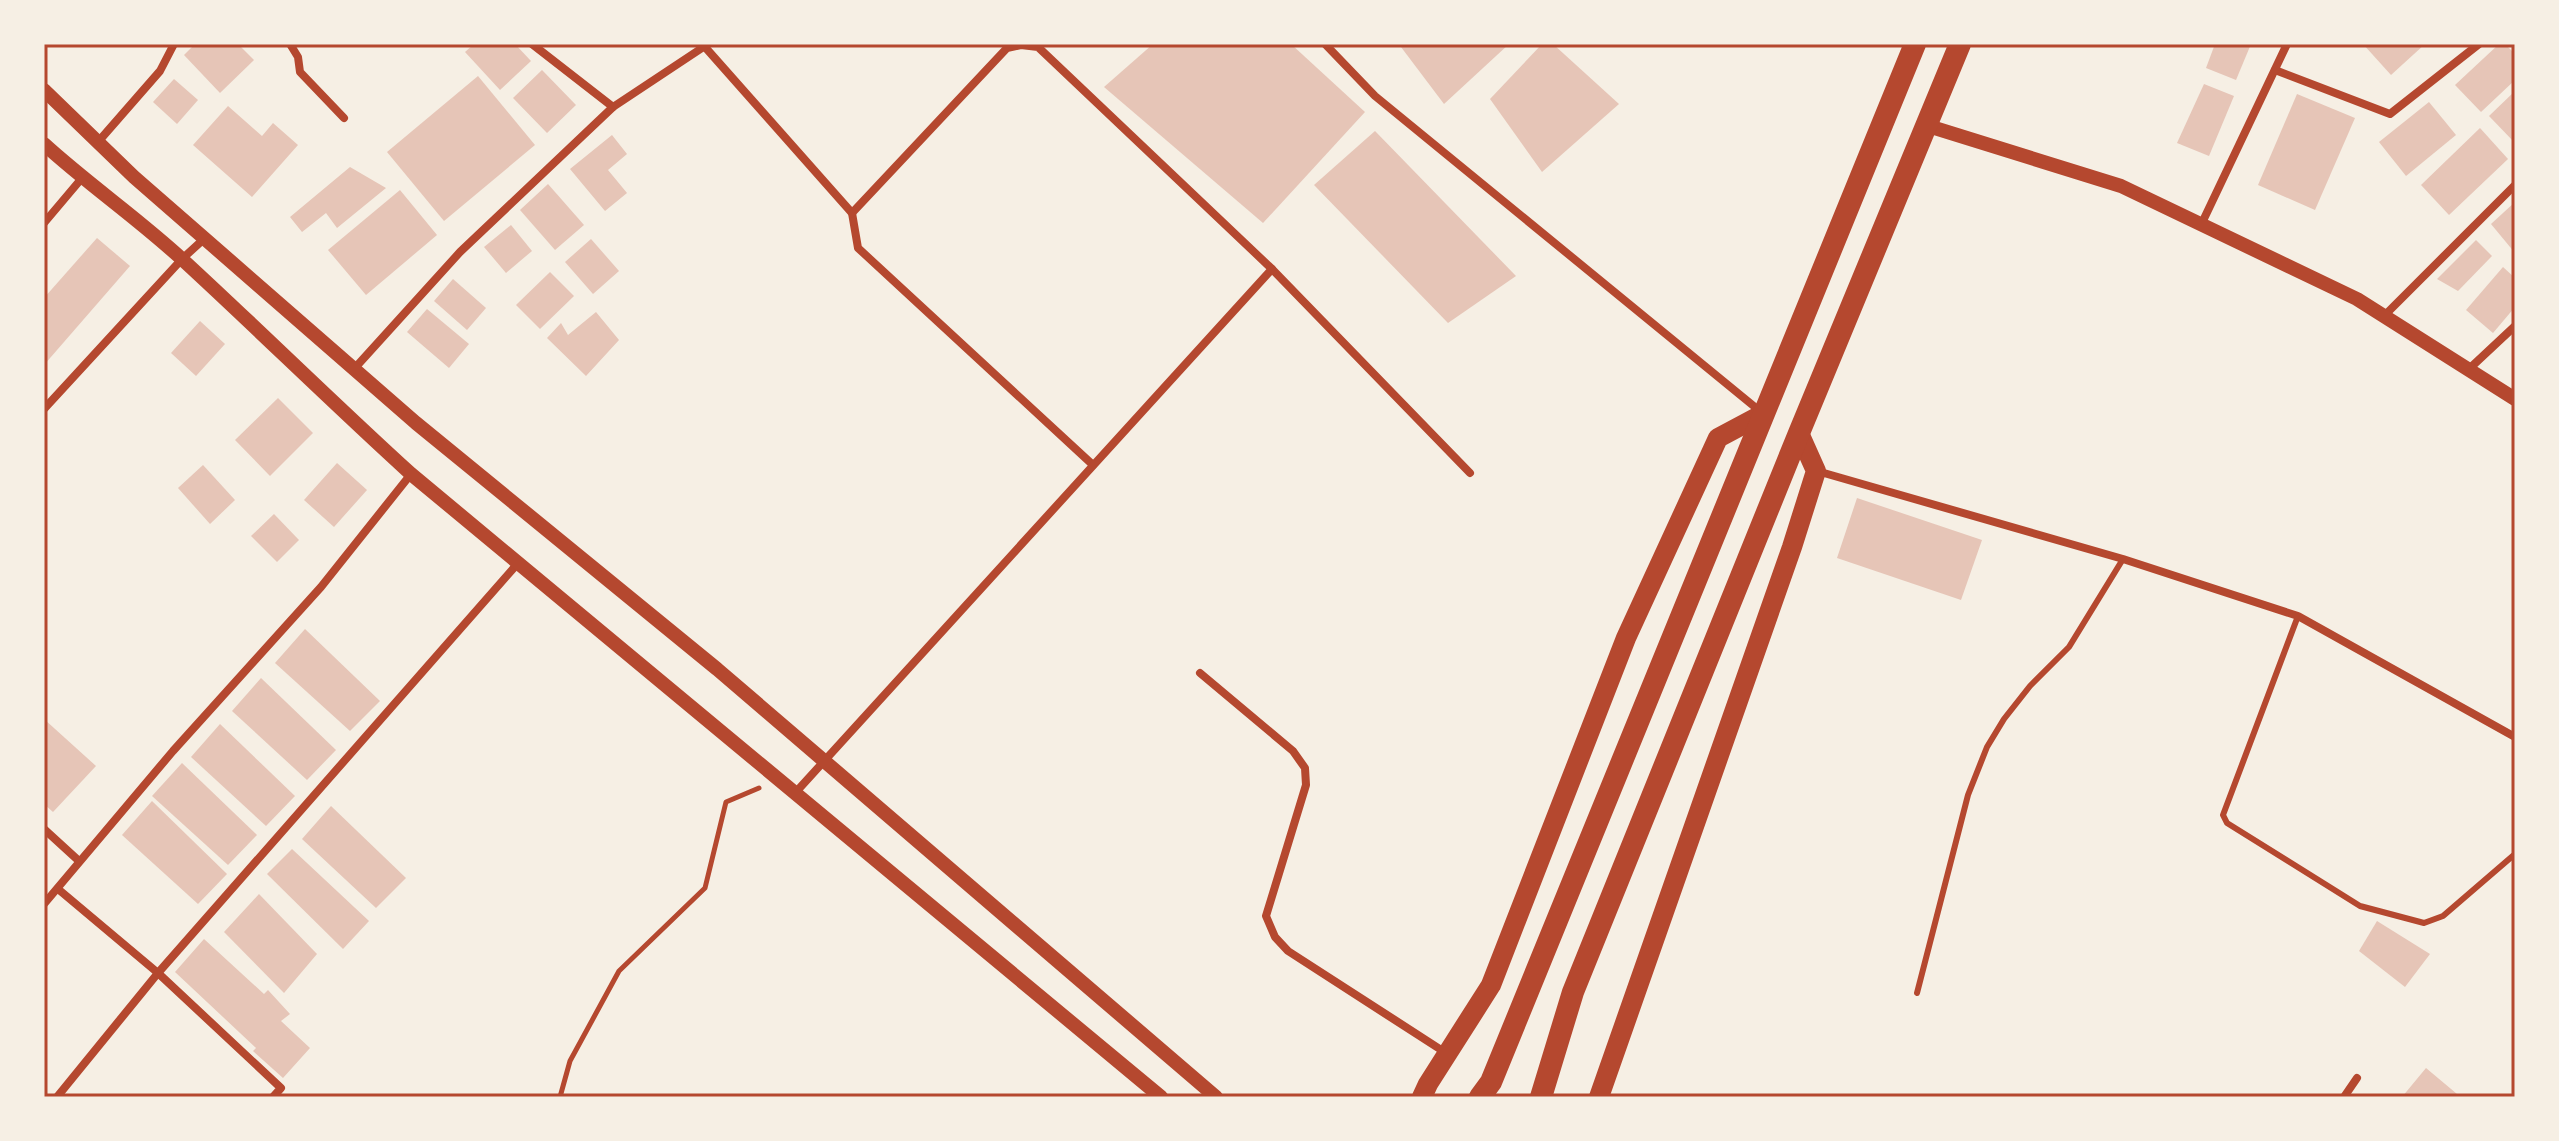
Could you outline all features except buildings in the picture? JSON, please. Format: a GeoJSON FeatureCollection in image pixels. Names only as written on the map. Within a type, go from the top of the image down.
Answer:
{"type":"FeatureCollection","features":[{"type":"Feature","properties":{"kind":"highway"},"geometry":{"type":"LineString","coordinates":[[1480,1097],[1491,1082],[1915,44]]}},
{"type":"Feature","properties":{"kind":"highway"},"geometry":{"type":"LineString","coordinates":[[1541,1097],[1573,992],[1960,44]]}},
{"type":"Feature","properties":{"kind":"main road"},"geometry":{"type":"LineString","coordinates":[[1422,1097],[1491,985],[1626,638],[1718,438],[1763,414]]}},
{"type":"Feature","properties":{"kind":"main road"},"geometry":{"type":"LineString","coordinates":[[1599,1097],[1787,562],[1816,471],[1799,433]]}},
{"type":"Feature","properties":{"kind":"street"},"geometry":{"type":"LineString","coordinates":[[97,143],[160,71],[174,44]]}},
{"type":"Feature","properties":{"kind":"street"},"geometry":{"type":"LineString","coordinates":[[290,44],[298,57],[300,72],[344,118]]}},
{"type":"Feature","properties":{"kind":"street"},"geometry":{"type":"LineString","coordinates":[[532,44],[613,107]]}},
{"type":"Feature","properties":{"kind":"street"},"geometry":{"type":"LineString","coordinates":[[1325,44],[1375,96],[1763,414]]}},
{"type":"Feature","properties":{"kind":"street"},"geometry":{"type":"LineString","coordinates":[[2201,225],[2287,44]]}},
{"type":"Feature","properties":{"kind":"street"},"geometry":{"type":"LineString","coordinates":[[2275,70],[2390,114],[2479,44]]}},
{"type":"Feature","properties":{"kind":"street"},"geometry":{"type":"LineString","coordinates":[[354,369],[460,252],[613,107],[707,45],[852,213],[858,248],[1093,465]]}},
{"type":"Feature","properties":{"kind":"street"},"geometry":{"type":"LineString","coordinates":[[852,213],[1007,48],[1021,45],[1038,47],[1272,269],[1470,473]]}},
{"type":"Feature","properties":{"kind":"street"},"geometry":{"type":"LineString","coordinates":[[44,90],[97,143],[416,423],[717,669],[1216,1097]]}},
{"type":"Feature","properties":{"kind":"street"},"geometry":{"type":"LineString","coordinates":[[1925,125],[2121,186],[2357,299],[2515,399]]}},
{"type":"Feature","properties":{"kind":"street"},"geometry":{"type":"LineString","coordinates":[[44,144],[182,259],[411,474],[1161,1097]]}},
{"type":"Feature","properties":{"kind":"street"},"geometry":{"type":"LineString","coordinates":[[44,223],[82,178]]}},
{"type":"Feature","properties":{"kind":"street"},"geometry":{"type":"LineString","coordinates":[[2384,316],[2515,185]]}},
{"type":"Feature","properties":{"kind":"street"},"geometry":{"type":"LineString","coordinates":[[45,406],[206,237]]}},
{"type":"Feature","properties":{"kind":"street"},"geometry":{"type":"LineString","coordinates":[[796,792],[1272,269]]}},
{"type":"Feature","properties":{"kind":"street"},"geometry":{"type":"LineString","coordinates":[[2469,369],[2515,326]]}},
{"type":"Feature","properties":{"kind":"street"},"geometry":{"type":"LineString","coordinates":[[1816,471],[2123,559],[2298,616],[2515,737]]}},
{"type":"Feature","properties":{"kind":"street"},"geometry":{"type":"LineString","coordinates":[[44,904],[173,751],[321,587],[411,474]]}},
{"type":"Feature","properties":{"kind":"street"},"geometry":{"type":"LineString","coordinates":[[57,1097],[158,973],[519,562]]}},
{"type":"Feature","properties":{"kind":"street"},"geometry":{"type":"LineString","coordinates":[[1200,673],[1293,751],[1305,768],[1306,785],[1266,916],[1275,937],[1288,951],[1447,1054]]}},
{"type":"Feature","properties":{"kind":"street"},"geometry":{"type":"LineString","coordinates":[[44,829],[79,861]]}},
{"type":"Feature","properties":{"kind":"street"},"geometry":{"type":"LineString","coordinates":[[58,889],[158,973],[281,1088],[273,1097]]}},
{"type":"Feature","properties":{"kind":"street"},"geometry":{"type":"LineString","coordinates":[[2344,1097],[2357,1078]]}},
{"type":"Feature","properties":{"kind":"lane"},"geometry":{"type":"LineString","coordinates":[[1917,993],[1968,795],[1987,747],[2030,686],[2069,647],[2123,559]]}},
{"type":"Feature","properties":{"kind":"lane"},"geometry":{"type":"LineString","coordinates":[[2298,616],[2223,815],[2227,823],[2360,906],[2424,923],[2443,916],[2515,854]]}},
{"type":"Feature","properties":{"kind":"path"},"geometry":{"type":"LineString","coordinates":[[560,1097],[570,1061],[619,971],[705,888],[726,802],[780,779]]}}]}
